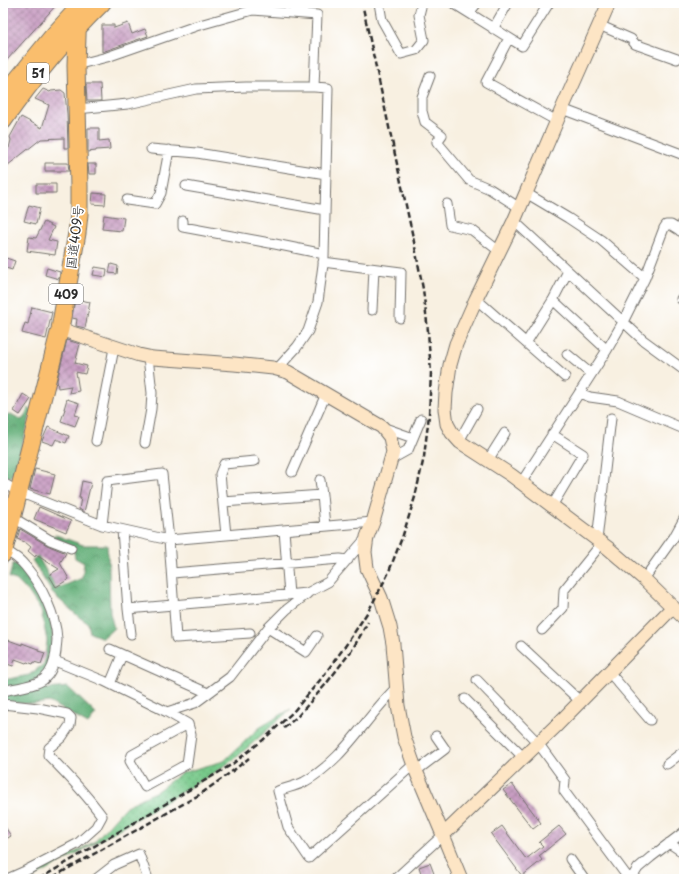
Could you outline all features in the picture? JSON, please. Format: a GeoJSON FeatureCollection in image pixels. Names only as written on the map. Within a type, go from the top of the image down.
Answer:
{"type":"FeatureCollection","features":[{"type":"Feature","properties":{"kind":"highway","name":"51"},"geometry":{"type":"LineString","coordinates":[[3,121],[15,103],[76,28],[102,3]]}},
{"type":"Feature","properties":{"kind":"highway","name":"51"},"geometry":{"type":"LineString","coordinates":[[3,96],[80,5]]}},
{"type":"Feature","properties":{"kind":"highway","name":"国道409号"},"geometry":{"type":"LineString","coordinates":[[4,552],[60,329],[77,233],[79,187],[76,28],[80,5]]}},
{"type":"Feature","properties":{"kind":"street"},"geometry":{"type":"LineString","coordinates":[[379,3],[382,20],[401,54],[416,50],[424,40],[419,15],[422,3]]}},
{"type":"Feature","properties":{"kind":"street"},"geometry":{"type":"LineString","coordinates":[[453,3],[522,46],[549,3]]}},
{"type":"Feature","properties":{"kind":"street"},"geometry":{"type":"LineString","coordinates":[[469,13],[477,3]]}},
{"type":"Feature","properties":{"kind":"street"},"geometry":{"type":"LineString","coordinates":[[493,29],[508,3]]}},
{"type":"Feature","properties":{"kind":"street"},"geometry":{"type":"LineString","coordinates":[[609,3],[559,115],[520,208],[456,344],[450,365],[445,409],[447,424],[452,433],[460,442],[521,483],[599,541],[644,579],[684,618]]}},
{"type":"Feature","properties":{"kind":"street"},"geometry":{"type":"LineString","coordinates":[[76,65],[107,57],[196,26],[253,10],[317,15],[314,87]]}},
{"type":"Feature","properties":{"kind":"street"},"geometry":{"type":"LineString","coordinates":[[599,26],[631,39],[635,44],[677,59]]}},
{"type":"Feature","properties":{"kind":"street"},"geometry":{"type":"LineString","coordinates":[[509,38],[486,82],[559,115],[684,155]]}},
{"type":"Feature","properties":{"kind":"street"},"geometry":{"type":"LineString","coordinates":[[430,76],[422,97],[422,111],[425,122],[442,135],[437,142],[469,180],[490,189],[520,208]]}},
{"type":"Feature","properties":{"kind":"street"},"geometry":{"type":"LineString","coordinates":[[77,109],[128,104],[196,89],[246,87],[328,88],[323,258],[318,302],[308,331],[297,347],[277,369]]}},
{"type":"Feature","properties":{"kind":"street"},"geometry":{"type":"LineString","coordinates":[[151,149],[197,153],[326,174]]}},
{"type":"Feature","properties":{"kind":"street"},"geometry":{"type":"LineString","coordinates":[[127,200],[155,204],[161,193],[169,150]]}},
{"type":"Feature","properties":{"kind":"street"},"geometry":{"type":"LineString","coordinates":[[186,186],[325,210]]}},
{"type":"Feature","properties":{"kind":"street"},"geometry":{"type":"LineString","coordinates":[[526,193],[602,240],[644,278]]}},
{"type":"Feature","properties":{"kind":"street"},"geometry":{"type":"LineString","coordinates":[[447,204],[450,225],[472,230],[499,251]]}},
{"type":"Feature","properties":{"kind":"street"},"geometry":{"type":"LineString","coordinates":[[521,483],[607,350],[623,322],[644,278],[664,228],[666,225],[671,225],[682,232],[684,219]]}},
{"type":"Feature","properties":{"kind":"street"},"geometry":{"type":"LineString","coordinates":[[183,221],[183,227],[275,244],[323,258],[374,269],[401,272],[400,318]]}},
{"type":"Feature","properties":{"kind":"street"},"geometry":{"type":"LineString","coordinates":[[514,221],[643,340],[684,370]]}},
{"type":"Feature","properties":{"kind":"street"},"geometry":{"type":"LineString","coordinates":[[372,310],[374,269]]}},
{"type":"Feature","properties":{"kind":"street"},"geometry":{"type":"LineString","coordinates":[[526,343],[553,300],[568,271]]}},
{"type":"Feature","properties":{"kind":"street"},"geometry":{"type":"LineString","coordinates":[[476,299],[565,377]]}},
{"type":"Feature","properties":{"kind":"street"},"geometry":{"type":"LineString","coordinates":[[553,300],[607,350]]}},
{"type":"Feature","properties":{"kind":"street"},"geometry":{"type":"LineString","coordinates":[[60,329],[114,348],[148,357],[234,364],[277,369],[288,372],[382,427],[413,438]]}},
{"type":"Feature","properties":{"kind":"street"},"geometry":{"type":"LineString","coordinates":[[96,441],[114,348]]}},
{"type":"Feature","properties":{"kind":"street"},"geometry":{"type":"LineString","coordinates":[[567,354],[591,374]]}},
{"type":"Feature","properties":{"kind":"street"},"geometry":{"type":"LineString","coordinates":[[145,443],[151,409],[152,393],[148,357]]}},
{"type":"Feature","properties":{"kind":"street"},"geometry":{"type":"LineString","coordinates":[[579,393],[590,397],[618,401],[684,429]]}},
{"type":"Feature","properties":{"kind":"street"},"geometry":{"type":"LineString","coordinates":[[292,472],[326,394]]}},
{"type":"Feature","properties":{"kind":"street"},"geometry":{"type":"LineString","coordinates":[[459,440],[477,409]]}},
{"type":"Feature","properties":{"kind":"street"},"geometry":{"type":"LineString","coordinates":[[542,630],[563,608],[564,590],[599,541],[611,418]]}},
{"type":"Feature","properties":{"kind":"street"},"geometry":{"type":"LineString","coordinates":[[390,460],[408,450],[421,419]]}},
{"type":"Feature","properties":{"kind":"street"},"geometry":{"type":"LineString","coordinates":[[167,712],[195,703],[230,677],[268,628],[286,610],[307,593],[328,582],[367,537],[373,522],[393,452],[390,437],[382,427]]}},
{"type":"Feature","properties":{"kind":"street"},"geometry":{"type":"LineString","coordinates":[[488,460],[505,433]]}},
{"type":"Feature","properties":{"kind":"street"},"geometry":{"type":"LineString","coordinates":[[552,434],[583,454],[552,506]]}},
{"type":"Feature","properties":{"kind":"street"},"geometry":{"type":"LineString","coordinates":[[226,535],[220,474],[224,464],[254,461]]}},
{"type":"Feature","properties":{"kind":"street"},"geometry":{"type":"LineString","coordinates":[[102,525],[107,481],[162,474],[170,540],[176,638],[250,633]]}},
{"type":"Feature","properties":{"kind":"street"},"geometry":{"type":"LineString","coordinates":[[320,480],[325,526]]}},
{"type":"Feature","properties":{"kind":"street"},"geometry":{"type":"LineString","coordinates":[[3,483],[18,492],[102,525],[170,540],[373,522]]}},
{"type":"Feature","properties":{"kind":"street"},"geometry":{"type":"LineString","coordinates":[[223,502],[322,495]]}},
{"type":"Feature","properties":{"kind":"street"},"geometry":{"type":"LineString","coordinates":[[12,517],[50,540],[71,548]]}},
{"type":"Feature","properties":{"kind":"street"},"geometry":{"type":"LineString","coordinates":[[644,579],[674,537],[684,519]]}},
{"type":"Feature","properties":{"kind":"street"},"geometry":{"type":"LineString","coordinates":[[122,530],[131,634]]}},
{"type":"Feature","properties":{"kind":"street"},"geometry":{"type":"LineString","coordinates":[[284,530],[289,595]]}},
{"type":"Feature","properties":{"kind":"street"},"geometry":{"type":"LineString","coordinates":[[367,537],[367,568],[381,598],[390,627],[398,706],[404,737],[415,768],[461,879]]}},
{"type":"Feature","properties":{"kind":"street"},"geometry":{"type":"LineString","coordinates":[[3,690],[30,685],[44,679],[55,662],[57,638],[53,616],[43,592],[25,566],[14,555],[4,552]]}},
{"type":"Feature","properties":{"kind":"street"},"geometry":{"type":"LineString","coordinates":[[172,573],[340,559],[348,560]]}},
{"type":"Feature","properties":{"kind":"street"},"geometry":{"type":"LineString","coordinates":[[128,609],[307,593]]}},
{"type":"Feature","properties":{"kind":"street"},"geometry":{"type":"LineString","coordinates":[[400,877],[538,743],[673,607]]}},
{"type":"Feature","properties":{"kind":"street"},"geometry":{"type":"LineString","coordinates":[[268,628],[306,652],[317,636]]}},
{"type":"Feature","properties":{"kind":"street"},"geometry":{"type":"LineString","coordinates":[[521,646],[580,701]]}},
{"type":"Feature","properties":{"kind":"street"},"geometry":{"type":"LineString","coordinates":[[110,650],[208,693]]}},
{"type":"Feature","properties":{"kind":"street"},"geometry":{"type":"LineString","coordinates":[[110,684],[122,655]]}},
{"type":"Feature","properties":{"kind":"street"},"geometry":{"type":"LineString","coordinates":[[55,662],[110,684],[188,724],[191,735],[187,764],[145,787],[130,761],[132,755],[188,724]]}},
{"type":"Feature","properties":{"kind":"street"},"geometry":{"type":"LineString","coordinates":[[609,672],[650,720]]}},
{"type":"Feature","properties":{"kind":"street"},"geometry":{"type":"LineString","coordinates":[[477,680],[538,743],[565,780],[564,791],[630,879],[638,868],[684,832]]}},
{"type":"Feature","properties":{"kind":"street"},"geometry":{"type":"LineString","coordinates":[[396,688],[384,699],[344,750],[321,771],[303,782],[278,791],[288,827],[309,858],[415,768],[445,749],[436,736]]}},
{"type":"Feature","properties":{"kind":"street"},"geometry":{"type":"LineString","coordinates":[[465,699],[523,757]]}},
{"type":"Feature","properties":{"kind":"street"},"geometry":{"type":"LineString","coordinates":[[3,704],[38,708],[68,714],[71,718],[70,725],[62,737],[49,748],[48,755],[72,778],[102,816],[96,828],[78,844],[25,872],[7,879]]}},
{"type":"Feature","properties":{"kind":"street"},"geometry":{"type":"LineString","coordinates":[[667,764],[684,751]]}},
{"type":"Feature","properties":{"kind":"street"},"geometry":{"type":"LineString","coordinates":[[669,843],[684,853]]}},
{"type":"Feature","properties":{"kind":"street"},"geometry":{"type":"LineString","coordinates":[[96,879],[114,865],[139,854],[148,879]]}},
{"type":"Feature","properties":{"kind":"street"},"geometry":{"type":"LineString","coordinates":[[570,860],[584,879]]}},
{"type":"Feature","properties":{"kind":"green space"},"geometry":{"type":"Polygon","coordinates":[[[29,408],[32,411],[14,473],[10,477],[5,477],[3,476],[3,431],[8,422],[3,418],[3,415],[11,414],[22,420],[29,408]]]}},
{"type":"Feature","properties":{"kind":"green space"},"geometry":{"type":"Polygon","coordinates":[[[56,535],[83,545],[107,545],[110,613],[114,628],[103,638],[90,633],[88,623],[80,618],[53,594],[32,560],[38,556],[56,589],[82,578],[84,563],[75,558],[73,547],[51,536],[56,535]]]}},
{"type":"Feature","properties":{"kind":"green space"},"geometry":{"type":"Polygon","coordinates":[[[13,563],[21,568],[38,593],[49,616],[53,630],[51,666],[41,676],[46,689],[68,687],[96,714],[88,724],[49,702],[34,704],[3,702],[3,680],[29,675],[44,664],[47,641],[41,611],[30,594],[16,580],[9,578],[13,563]]]}},
{"type":"Feature","properties":{"kind":"green space"},"geometry":{"type":"Polygon","coordinates":[[[291,709],[237,757],[219,770],[59,864],[31,879],[22,879],[48,867],[94,842],[126,806],[157,791],[181,773],[224,761],[259,728],[291,709]]]}},
{"type":"Feature","properties":{"kind":"building"},"geometry":{"type":"Polygon","coordinates":[[[3,3],[58,3],[7,60],[3,56],[3,3]]]}},
{"type":"Feature","properties":{"kind":"building"},"geometry":{"type":"Polygon","coordinates":[[[128,23],[132,34],[145,29],[148,36],[102,52],[102,25],[114,25],[114,28],[128,23]]]}},
{"type":"Feature","properties":{"kind":"building"},"geometry":{"type":"Polygon","coordinates":[[[86,84],[100,84],[101,101],[87,101],[86,84]]]}},
{"type":"Feature","properties":{"kind":"building"},"geometry":{"type":"Polygon","coordinates":[[[43,89],[50,92],[61,90],[65,93],[68,148],[64,148],[64,138],[41,139],[3,169],[3,153],[9,148],[11,140],[10,137],[21,117],[42,128],[49,105],[35,99],[43,89]]]}},
{"type":"Feature","properties":{"kind":"building"},"geometry":{"type":"Polygon","coordinates":[[[88,128],[99,128],[99,141],[109,140],[110,149],[88,152],[88,128]]]}},
{"type":"Feature","properties":{"kind":"building"},"geometry":{"type":"Polygon","coordinates":[[[45,163],[68,163],[69,171],[45,171],[45,163]]]}},
{"type":"Feature","properties":{"kind":"building"},"geometry":{"type":"Polygon","coordinates":[[[88,164],[96,164],[96,174],[89,174],[88,164]]]}},
{"type":"Feature","properties":{"kind":"building"},"geometry":{"type":"Polygon","coordinates":[[[36,184],[56,184],[56,193],[36,193],[36,184]]]}},
{"type":"Feature","properties":{"kind":"building"},"geometry":{"type":"Polygon","coordinates":[[[93,193],[106,194],[105,205],[92,204],[93,193]]]}},
{"type":"Feature","properties":{"kind":"building"},"geometry":{"type":"Polygon","coordinates":[[[29,205],[40,208],[36,224],[24,221],[29,205]]]}},
{"type":"Feature","properties":{"kind":"building"},"geometry":{"type":"Polygon","coordinates":[[[104,215],[124,218],[122,231],[102,229],[104,215]]]}},
{"type":"Feature","properties":{"kind":"building"},"geometry":{"type":"Polygon","coordinates":[[[44,222],[54,227],[48,240],[57,242],[55,255],[27,251],[29,237],[36,238],[44,222]]]}},
{"type":"Feature","properties":{"kind":"building"},"geometry":{"type":"Polygon","coordinates":[[[3,257],[15,261],[12,270],[3,267],[3,257]]]}},
{"type":"Feature","properties":{"kind":"building"},"geometry":{"type":"Polygon","coordinates":[[[111,264],[118,266],[117,274],[109,273],[111,264]]]}},
{"type":"Feature","properties":{"kind":"building"},"geometry":{"type":"Polygon","coordinates":[[[95,267],[107,269],[106,277],[93,275],[95,267]]]}},
{"type":"Feature","properties":{"kind":"building"},"geometry":{"type":"Polygon","coordinates":[[[47,268],[60,272],[59,279],[45,275],[47,268]]]}},
{"type":"Feature","properties":{"kind":"building"},"geometry":{"type":"Polygon","coordinates":[[[75,299],[90,302],[85,328],[76,326],[77,319],[72,318],[75,299]]]}},
{"type":"Feature","properties":{"kind":"building"},"geometry":{"type":"Polygon","coordinates":[[[32,307],[52,312],[46,339],[22,333],[25,323],[28,324],[32,307]]]}},
{"type":"Feature","properties":{"kind":"building"},"geometry":{"type":"Polygon","coordinates":[[[67,340],[80,344],[75,363],[87,366],[85,374],[76,372],[79,391],[69,393],[71,386],[58,388],[57,380],[67,340]]]}},
{"type":"Feature","properties":{"kind":"building"},"geometry":{"type":"Polygon","coordinates":[[[23,394],[31,399],[20,415],[14,411],[23,394]]]}},
{"type":"Feature","properties":{"kind":"building"},"geometry":{"type":"Polygon","coordinates":[[[67,399],[79,403],[75,415],[79,416],[75,426],[61,421],[67,399]]]}},
{"type":"Feature","properties":{"kind":"building"},"geometry":{"type":"Polygon","coordinates":[[[48,427],[69,436],[66,443],[56,439],[53,445],[42,441],[48,427]]]}},
{"type":"Feature","properties":{"kind":"building"},"geometry":{"type":"Polygon","coordinates":[[[35,469],[55,474],[50,494],[30,489],[35,469]]]}},
{"type":"Feature","properties":{"kind":"building"},"geometry":{"type":"Polygon","coordinates":[[[82,481],[91,483],[84,512],[79,509],[82,481]]]}},
{"type":"Feature","properties":{"kind":"building"},"geometry":{"type":"Polygon","coordinates":[[[39,507],[71,521],[66,532],[34,519],[39,507]]]}},
{"type":"Feature","properties":{"kind":"building"},"geometry":{"type":"Polygon","coordinates":[[[20,529],[47,545],[66,553],[60,563],[69,579],[56,587],[49,575],[59,569],[36,555],[35,557],[28,551],[31,547],[25,542],[17,539],[20,529]]]}},
{"type":"Feature","properties":{"kind":"building"},"geometry":{"type":"Polygon","coordinates":[[[3,638],[22,645],[22,643],[45,653],[41,664],[34,662],[33,664],[26,663],[15,659],[13,666],[4,663],[6,656],[3,655],[3,638]]]}},
{"type":"Feature","properties":{"kind":"building"},"geometry":{"type":"Polygon","coordinates":[[[512,784],[541,823],[533,829],[503,790],[512,784]]]}},
{"type":"Feature","properties":{"kind":"building"},"geometry":{"type":"Polygon","coordinates":[[[3,824],[11,836],[3,841],[3,824]]]}},
{"type":"Feature","properties":{"kind":"building"},"geometry":{"type":"Polygon","coordinates":[[[502,826],[526,859],[543,846],[539,842],[559,826],[566,834],[539,856],[542,860],[522,876],[491,834],[502,826]]]}},
{"type":"Feature","properties":{"kind":"building"},"geometry":{"type":"Polygon","coordinates":[[[430,863],[436,879],[423,879],[419,867],[430,863]]]}},
{"type":"Feature","properties":{"kind":"railway"},"geometry":{"type":"LineString","coordinates":[[39,879],[231,765],[263,740],[293,712],[321,679],[369,610],[388,574],[403,535],[415,497],[424,457],[429,415],[431,373],[428,331],[423,289],[414,242],[362,3]]}},
{"type":"Feature","properties":{"kind":"railway"},"geometry":{"type":"LineString","coordinates":[[284,728],[298,716],[326,684],[352,650],[368,622]]}},
{"type":"Feature","properties":{"kind":"railway"},"geometry":{"type":"LineString","coordinates":[[53,877],[199,795],[249,758]]}}]}
